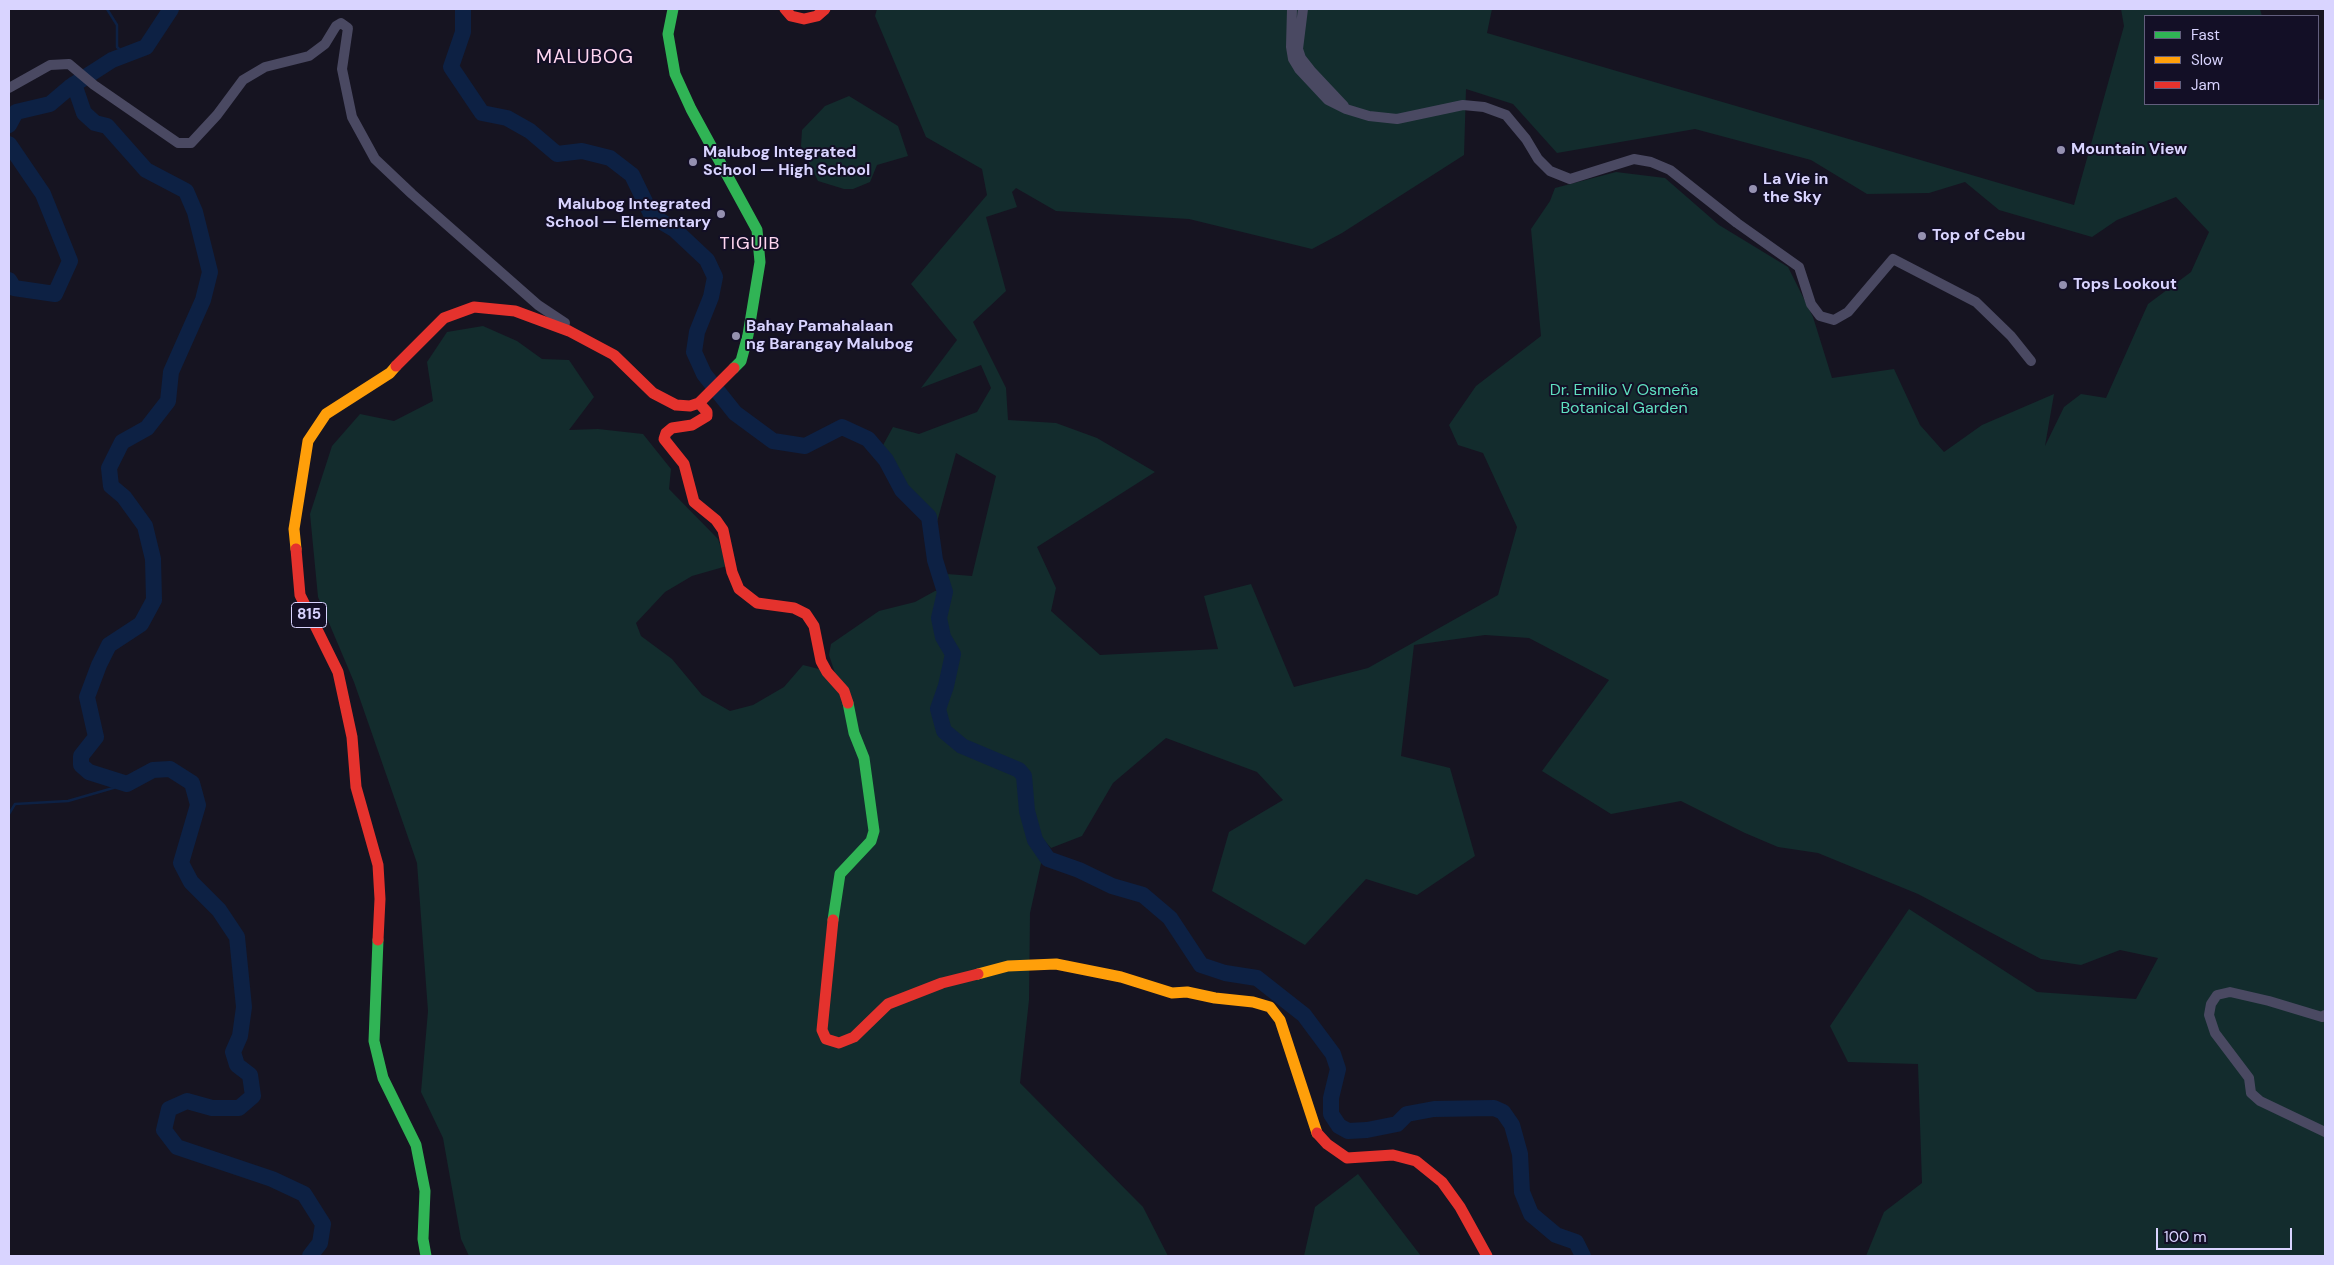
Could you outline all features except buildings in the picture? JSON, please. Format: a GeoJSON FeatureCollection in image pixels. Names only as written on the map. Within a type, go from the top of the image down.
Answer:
{"type":"FeatureCollection","features":[{"type":"Feature","properties":{"kind":"main road"},"geometry":{"type":"LineString","coordinates":[[673,9],[668,34],[675,74],[691,109],[757,230],[760,250],[759,270],[748,335],[741,361],[699,403],[707,412],[707,416],[702,421],[692,425],[672,428],[666,432],[664,439],[666,444],[684,464],[694,502],[716,520],[723,530],[732,572],[739,589],[757,603],[794,608],[806,614],[814,626],[816,648],[821,661],[846,697],[854,733],[864,758],[874,830],[872,841],[840,874],[829,943],[822,1030],[826,1039],[840,1043],[854,1037],[888,1004],[911,994],[1008,966],[1033,964],[1056,964],[1121,977],[1172,993],[1187,992],[1215,998],[1253,1002],[1270,1007],[1280,1020],[1301,1089],[1317,1133],[1327,1144],[1348,1158],[1393,1155],[1416,1161],[1442,1182],[1460,1207],[1487,1256]]}},
{"type":"Feature","properties":{"kind":"main road"},"geometry":{"type":"LineString","coordinates":[[785,9],[791,16],[804,19],[817,16],[825,9]]}},
{"type":"Feature","properties":{"kind":"main road","name":"815"},"geometry":{"type":"LineString","coordinates":[[426,1256],[423,1238],[425,1191],[416,1145],[383,1078],[374,1041],[380,899],[378,865],[356,787],[352,737],[338,672],[300,595],[294,529],[308,441],[326,414],[390,373],[444,318],[474,307],[515,311],[569,331],[614,355],[652,393],[676,405],[690,406],[699,403]]}},
{"type":"Feature","properties":{"kind":"street"},"geometry":{"type":"LineString","coordinates":[[1292,9],[1290,47],[1293,58],[1299,69],[1328,100],[1346,109],[1369,116],[1397,119],[1463,105],[1484,107],[1506,115],[1538,159],[1550,171],[1570,179],[1634,159],[1651,162],[1670,170],[1737,223],[1799,267],[1811,304],[1820,316],[1834,320],[1848,312],[1893,259],[1976,302],[2010,336],[2031,361]]}},
{"type":"Feature","properties":{"kind":"street"},"geometry":{"type":"LineString","coordinates":[[1303,9],[1298,49],[1301,58],[1346,109]]}},
{"type":"Feature","properties":{"kind":"street"},"geometry":{"type":"LineString","coordinates":[[9,88],[50,65],[69,64],[94,85],[178,143],[191,143],[212,121],[243,80],[265,67],[309,56],[325,44],[336,26],[341,23],[348,28],[342,69],[352,117],[375,159],[538,305],[577,331],[585,340]]}},
{"type":"Feature","properties":{"kind":"street"},"geometry":{"type":"LineString","coordinates":[[2325,1015],[2322,1017],[2268,1000],[2230,992],[2217,995],[2211,1004],[2209,1015],[2215,1033],[2249,1078],[2251,1093],[2260,1101],[2325,1132]]}},
{"type":"Feature","properties":{"kind":"green space","name":"Dr. Emilio V Osmeña Botanical Garden"},"geometry":{"type":"Polygon","coordinates":[[[877,9],[1492,9],[1487,33],[2074,205],[2124,26],[2121,9],[2260,9],[2262,15],[2144,15],[2144,105],[2319,105],[2319,99],[2325,100],[2325,1256],[1866,1256],[1884,1212],[1922,1183],[1918,1064],[1848,1062],[1830,1026],[1909,909],[2037,992],[2136,999],[2158,958],[2120,950],[2081,965],[2041,959],[1918,894],[1818,853],[1778,847],[1681,801],[1611,814],[1542,771],[1609,680],[1529,638],[1485,635],[1414,645],[1401,756],[1450,768],[1475,856],[1417,895],[1366,879],[1305,945],[1212,891],[1229,832],[1283,800],[1257,772],[1166,738],[1113,783],[1082,836],[1051,848],[1042,838],[1035,825],[1029,776],[1020,766],[963,739],[948,728],[943,716],[953,684],[959,653],[948,636],[945,617],[951,590],[947,574],[972,576],[996,476],[956,453],[937,522],[905,488],[894,460],[882,447],[893,427],[919,434],[977,412],[991,388],[981,365],[921,388],[957,340],[911,284],[987,195],[982,169],[926,137],[875,16],[877,9]],[[1466,89],[1464,155],[1342,233],[1312,249],[1189,219],[1056,211],[1016,188],[1012,192],[1017,207],[986,217],[1006,291],[973,322],[1006,388],[1008,420],[1056,423],[1097,438],[1155,472],[1037,547],[1056,588],[1051,611],[1100,655],[1218,649],[1204,596],[1251,584],[1294,687],[1368,668],[1498,595],[1517,527],[1483,453],[1458,445],[1449,425],[1476,386],[1541,336],[1531,229],[1550,201],[1555,188],[1616,172],[1665,178],[1719,225],[1788,267],[1813,317],[1832,378],[1894,369],[1920,425],[1944,452],[1982,425],[2054,394],[2045,446],[2064,407],[2081,394],[2106,398],[2148,304],[2191,272],[2209,232],[2176,197],[2117,220],[2092,237],[1999,210],[1965,182],[1929,193],[1867,194],[1811,160],[1695,129],[1557,153],[1513,104],[1466,89]]]}},
{"type":"Feature","properties":{"kind":"green space"},"geometry":{"type":"Polygon","coordinates":[[[849,96],[898,126],[908,156],[877,165],[870,182],[853,189],[844,189],[818,181],[801,146],[802,130],[825,106],[849,96]]]}},
{"type":"Feature","properties":{"kind":"green space"},"geometry":{"type":"Polygon","coordinates":[[[483,326],[517,341],[542,359],[569,360],[594,397],[569,430],[598,429],[643,434],[671,469],[669,489],[718,539],[727,566],[692,576],[665,592],[636,623],[641,636],[672,659],[702,695],[730,711],[753,705],[784,687],[803,665],[835,673],[829,655],[831,644],[879,611],[915,602],[935,591],[942,591],[936,619],[938,640],[950,655],[934,709],[941,732],[962,747],[1004,769],[1017,772],[1021,776],[1023,811],[1042,859],[1030,913],[1029,1000],[1020,1083],[1143,1207],[1168,1256],[469,1256],[461,1239],[443,1138],[421,1092],[428,1011],[417,863],[354,682],[318,597],[310,514],[332,446],[360,414],[394,421],[433,401],[427,362],[447,332],[483,326]]]}},
{"type":"Feature","properties":{"kind":"green space"},"geometry":{"type":"Polygon","coordinates":[[[1358,1174],[1421,1256],[1304,1256],[1315,1207],[1358,1174]]]}},
{"type":"Feature","properties":{"kind":"waterway"},"geometry":{"type":"LineString","coordinates":[[107,9],[117,25],[117,47],[125,55]]}},
{"type":"Feature","properties":{"kind":"waterway"},"geometry":{"type":"LineString","coordinates":[[9,125],[16,112],[50,104],[70,87],[112,60],[146,47],[171,9]]}},
{"type":"Feature","properties":{"kind":"waterway"},"geometry":{"type":"LineString","coordinates":[[463,9],[463,32],[451,67],[482,113],[507,118],[530,131],[557,154],[582,151],[610,158],[632,175],[652,216],[674,229],[707,260],[715,277],[711,297],[697,332],[694,352],[704,374],[735,413],[773,441],[805,446],[842,427],[868,439],[886,460],[902,490],[929,517],[935,560],[945,592],[939,618],[943,637],[953,654],[946,686],[938,709],[944,731],[962,746],[1019,770],[1024,776],[1027,811],[1035,840],[1048,859],[1079,870],[1112,886],[1143,895],[1170,918],[1201,965],[1225,973],[1257,978],[1304,1015],[1333,1054],[1338,1069],[1331,1098],[1331,1114],[1339,1126],[1348,1131],[1367,1130],[1397,1124],[1407,1114],[1434,1109],[1494,1108],[1503,1112],[1512,1125],[1520,1154],[1522,1192],[1531,1214],[1556,1235],[1576,1242],[1583,1256]]}},
{"type":"Feature","properties":{"kind":"waterway"},"geometry":{"type":"LineString","coordinates":[[74,84],[84,113],[95,123],[107,126],[146,170],[186,191],[195,212],[210,272],[203,300],[171,372],[168,401],[147,428],[122,442],[109,468],[111,486],[124,497],[145,526],[153,559],[154,600],[141,624],[109,645],[99,665],[87,697],[96,737],[81,756],[81,765],[89,772],[127,784],[153,770],[170,769],[192,783],[198,805],[181,863],[191,882],[219,910],[237,937],[244,1007],[240,1036],[233,1052],[237,1065],[250,1075],[253,1096],[239,1108],[212,1108],[187,1101],[169,1109],[164,1130],[177,1147],[272,1179],[304,1194],[323,1224],[320,1243],[310,1256]]}},
{"type":"Feature","properties":{"kind":"waterway"},"geometry":{"type":"LineString","coordinates":[[9,144],[43,194],[70,261],[55,294],[14,288],[9,280]]}},
{"type":"Feature","properties":{"kind":"waterway"},"geometry":{"type":"LineString","coordinates":[[9,814],[15,804],[68,801],[127,784]]}},
{"type":"Feature","properties":{"kind":"traffic: fast"},"geometry":{"type":"LineString","coordinates":[[673,9],[668,34],[675,74],[691,109],[757,230],[760,262],[748,335],[741,361],[734,368]]}},
{"type":"Feature","properties":{"kind":"traffic: fast"},"geometry":{"type":"LineString","coordinates":[[833,920],[840,874],[871,841],[874,831],[864,758],[854,733],[848,703]]}},
{"type":"Feature","properties":{"kind":"traffic: fast"},"geometry":{"type":"LineString","coordinates":[[378,940],[374,1041],[383,1078],[416,1145],[425,1191],[423,1239],[426,1256]]}},
{"type":"Feature","properties":{"kind":"traffic: slow"},"geometry":{"type":"LineString","coordinates":[[296,549],[294,529],[308,441],[326,414],[390,373],[396,366]]}},
{"type":"Feature","properties":{"kind":"traffic: slow"},"geometry":{"type":"LineString","coordinates":[[978,974],[1008,966],[1056,964],[1121,977],[1172,993],[1187,992],[1215,998],[1253,1002],[1270,1007],[1280,1020],[1317,1133]]}},
{"type":"Feature","properties":{"kind":"traffic: jam"},"geometry":{"type":"LineString","coordinates":[[785,9],[791,16],[804,19],[817,16],[825,9]]}},
{"type":"Feature","properties":{"kind":"traffic: jam"},"geometry":{"type":"LineString","coordinates":[[396,366],[444,318],[474,307],[515,311],[569,331],[614,355],[653,393],[676,405],[690,406],[699,403],[734,368]]}},
{"type":"Feature","properties":{"kind":"traffic: jam"},"geometry":{"type":"LineString","coordinates":[[699,403],[707,412],[707,416],[692,425],[672,428],[666,433],[664,439],[684,464],[694,502],[716,520],[723,530],[732,572],[739,589],[757,603],[794,608],[806,614],[814,626],[821,661],[827,672],[844,691],[848,703]]}},
{"type":"Feature","properties":{"kind":"traffic: jam"},"geometry":{"type":"LineString","coordinates":[[296,549],[300,595],[338,672],[352,737],[356,787],[378,865],[380,899],[378,940]]}},
{"type":"Feature","properties":{"kind":"traffic: jam"},"geometry":{"type":"LineString","coordinates":[[833,920],[822,1030],[826,1039],[839,1043],[854,1037],[888,1004],[942,983],[978,974]]}},
{"type":"Feature","properties":{"kind":"traffic: jam"},"geometry":{"type":"LineString","coordinates":[[1317,1133],[1327,1144],[1347,1158],[1393,1155],[1416,1161],[1442,1182],[1460,1207],[1487,1256]]}},
{"type":"Feature","properties":{"kind":"place","name":"Mountain View"},"geometry":{"type":"Point","coordinates":[2061,150]}},
{"type":"Feature","properties":{"kind":"place","name":"Malubog Integrated School — High School"},"geometry":{"type":"Point","coordinates":[693,162]}},
{"type":"Feature","properties":{"kind":"place","name":"La Vie in the Sky"},"geometry":{"type":"Point","coordinates":[1753,189]}},
{"type":"Feature","properties":{"kind":"place","name":"Malubog Integrated School — Elementary"},"geometry":{"type":"Point","coordinates":[721,214]}},
{"type":"Feature","properties":{"kind":"place","name":"Top of Cebu"},"geometry":{"type":"Point","coordinates":[1922,236]}},
{"type":"Feature","properties":{"kind":"place","name":"Tops Lookout"},"geometry":{"type":"Point","coordinates":[2063,285]}},
{"type":"Feature","properties":{"kind":"place","name":"Bahay Pamahalaan ng Barangay Malubog"},"geometry":{"type":"Point","coordinates":[736,336]}},
{"type":"Feature","properties":{"kind":"district","name":"MALUBOG"},"geometry":{"type":"Point","coordinates":[585,58]}},
{"type":"Feature","properties":{"kind":"district","name":"TIGUIB"},"geometry":{"type":"Point","coordinates":[750,244]}}]}
